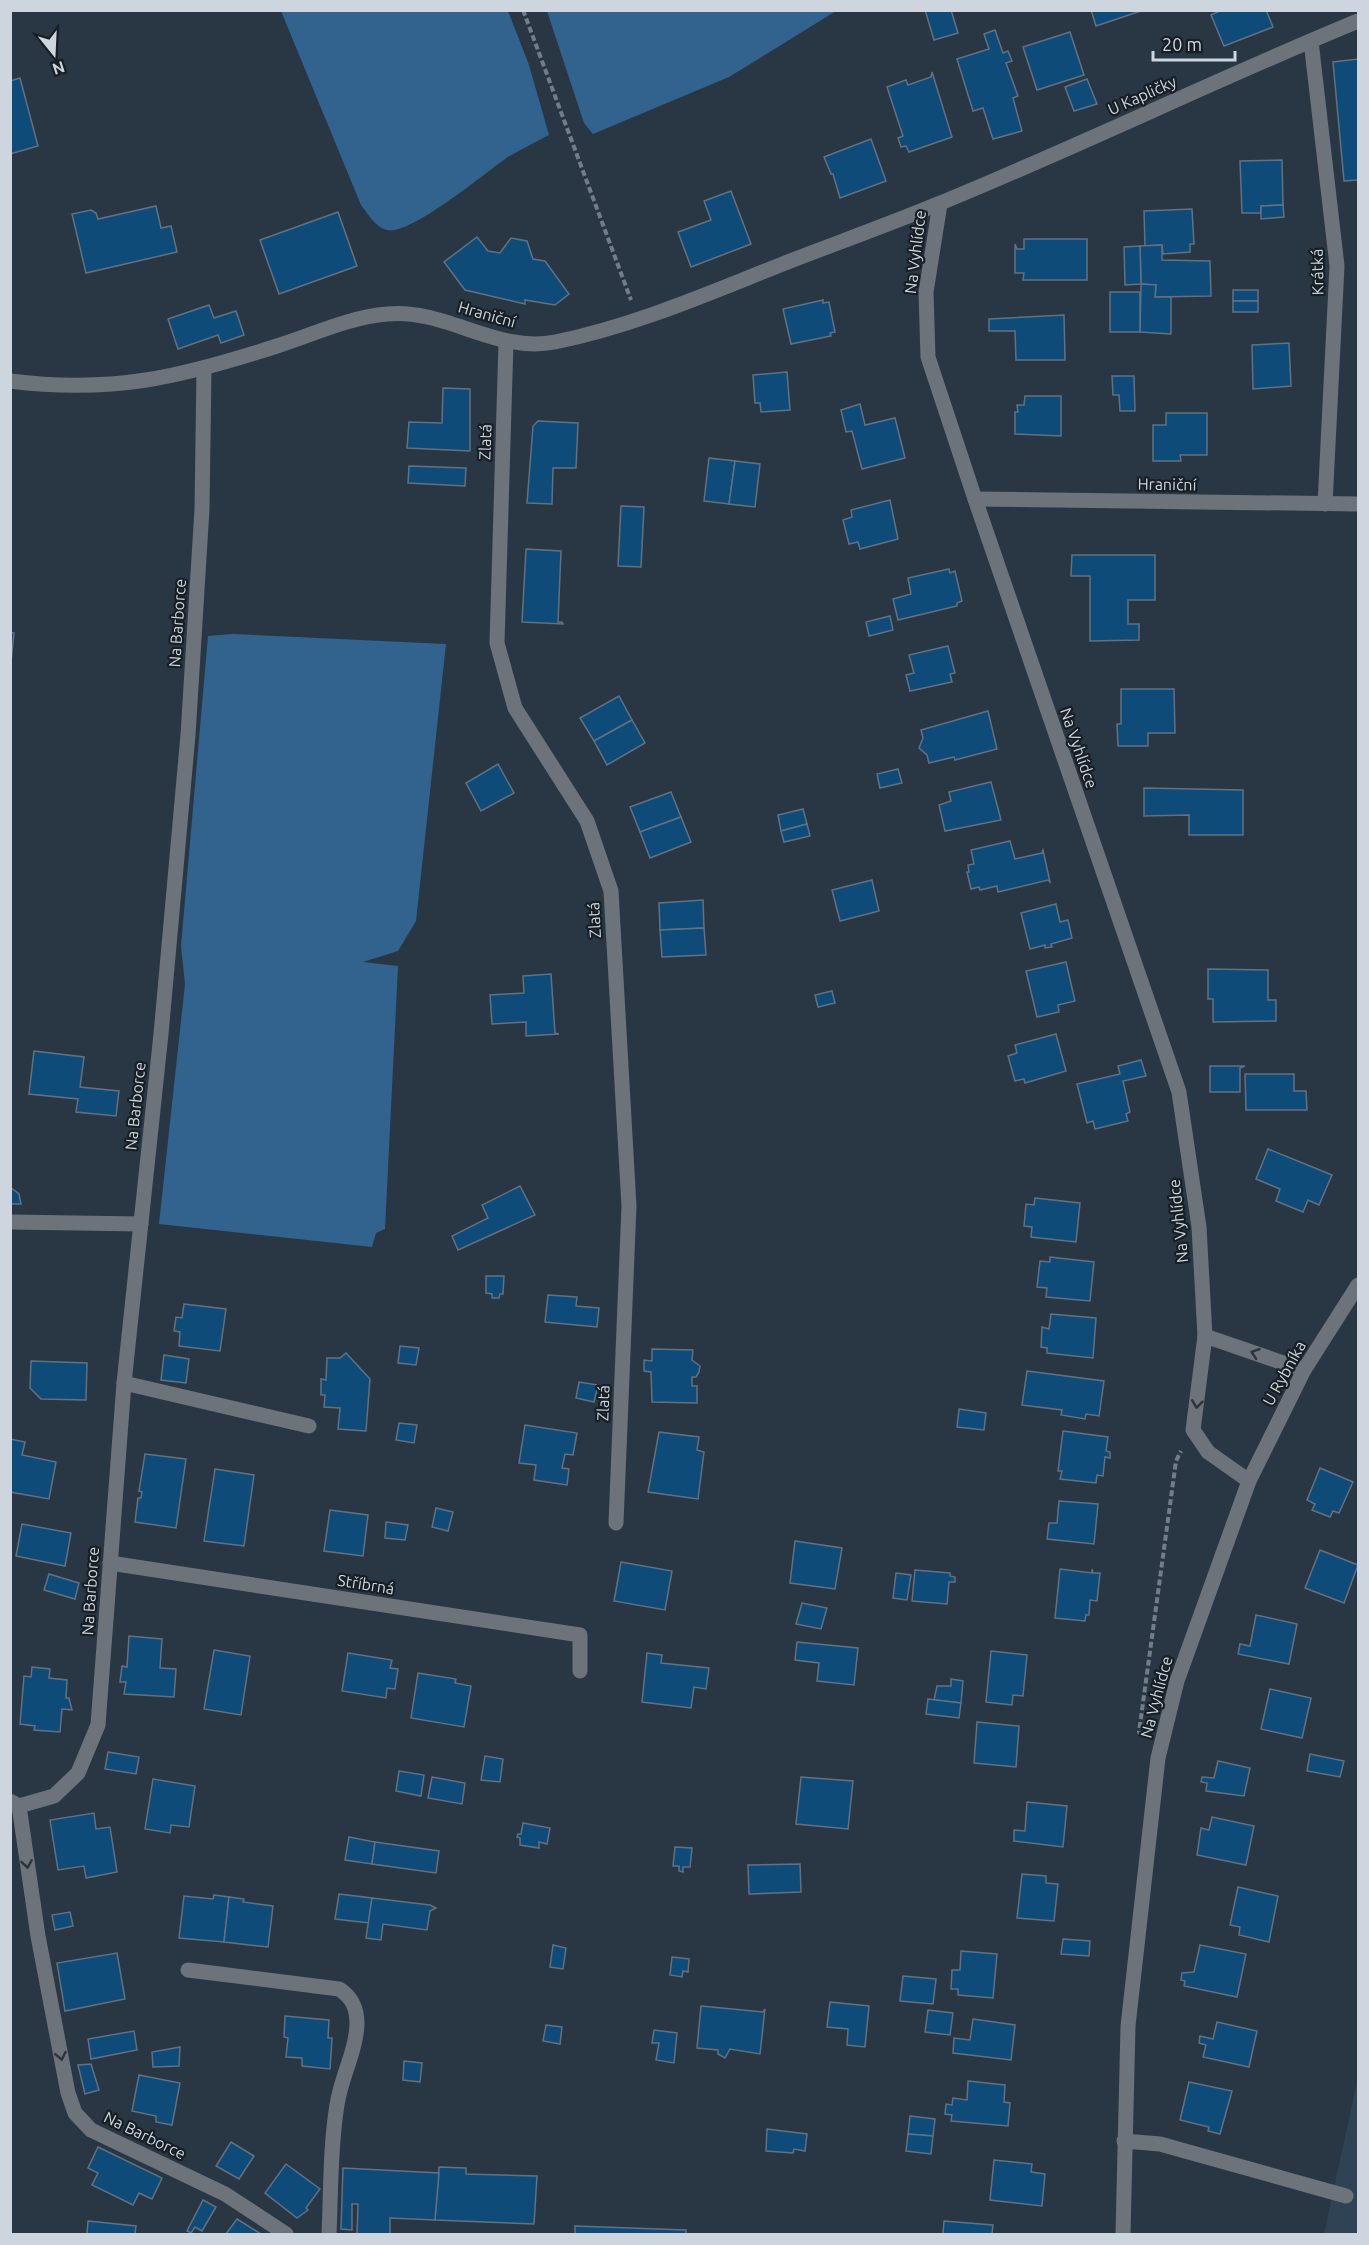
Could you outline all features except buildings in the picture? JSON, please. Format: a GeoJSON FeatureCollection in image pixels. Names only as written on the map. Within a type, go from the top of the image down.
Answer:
{"type":"FeatureCollection","features":[{"type":"Feature","properties":{"kind":"street","name":"U Kapličky"},"geometry":{"type":"LineString","coordinates":[[940,204],[1359,21]]}},
{"type":"Feature","properties":{"kind":"street","name":"Krátká"},"geometry":{"type":"LineString","coordinates":[[1311,41],[1337,266],[1325,504]]}},
{"type":"Feature","properties":{"kind":"street","name":"Hraniční"},"geometry":{"type":"LineString","coordinates":[[10,381],[50,386],[95,387],[132,384],[204,369],[349,323],[389,313],[443,320],[506,342],[550,343],[638,320],[940,204]]}},
{"type":"Feature","properties":{"kind":"street","name":"Na Vyhlídce"},"geometry":{"type":"LineString","coordinates":[[940,204],[926,292],[928,357],[1179,1092],[1199,1227],[1205,1336],[1193,1430]]}},
{"type":"Feature","properties":{"kind":"street","name":"Zlatá"},"geometry":{"type":"LineString","coordinates":[[506,342],[497,643],[515,708],[587,821],[610,891],[629,1206],[616,1523]]}},
{"type":"Feature","properties":{"kind":"street","name":"Na Barborce"},"geometry":{"type":"LineString","coordinates":[[204,369],[202,509],[188,735],[161,1034],[124,1383],[98,1725],[78,1773],[54,1796],[15,1804],[68,2093],[75,2113],[91,2130],[225,2194],[286,2235]]}},
{"type":"Feature","properties":{"kind":"street","name":"Hraniční"},"geometry":{"type":"LineString","coordinates":[[975,499],[1359,504]]}},
{"type":"Feature","properties":{"kind":"street"},"geometry":{"type":"LineString","coordinates":[[10,1222],[141,1224]]}},
{"type":"Feature","properties":{"kind":"street","name":"U Rybníka"},"geometry":{"type":"LineString","coordinates":[[1249,1481],[1304,1370],[1359,1285]]}},
{"type":"Feature","properties":{"kind":"street"},"geometry":{"type":"LineString","coordinates":[[1205,1336],[1304,1370]]}},
{"type":"Feature","properties":{"kind":"street"},"geometry":{"type":"LineString","coordinates":[[124,1383],[309,1426]]}},
{"type":"Feature","properties":{"kind":"street"},"geometry":{"type":"LineString","coordinates":[[1193,1430],[1208,1452],[1249,1481]]}},
{"type":"Feature","properties":{"kind":"street","name":"Na Vyhlídce"},"geometry":{"type":"LineString","coordinates":[[1124,2235],[1128,2026],[1158,1758],[1177,1681],[1249,1481]]}},
{"type":"Feature","properties":{"kind":"street","name":"Stříbrná"},"geometry":{"type":"LineString","coordinates":[[110,1563],[580,1635],[580,1671]]}},
{"type":"Feature","properties":{"kind":"street"},"geometry":{"type":"LineString","coordinates":[[188,1970],[339,1989],[349,1996],[355,2006],[357,2022],[354,2046],[337,2104],[329,2235]]}},
{"type":"Feature","properties":{"kind":"street"},"geometry":{"type":"LineString","coordinates":[[1124,2141],[1160,2144],[1346,2196]]}},
{"type":"Feature","properties":{"kind":"path"},"geometry":{"type":"LineString","coordinates":[[523,10],[638,320]]}},
{"type":"Feature","properties":{"kind":"path"},"geometry":{"type":"LineString","coordinates":[[1158,1758],[1139,1732],[1176,1461],[1193,1430]]}},
{"type":"Feature","properties":{"kind":"shaded area"},"geometry":{"type":"Polygon","coordinates":[[[547,10],[836,11],[729,77],[593,134],[584,123],[547,10]]]}},
{"type":"Feature","properties":{"kind":"shaded area"},"geometry":{"type":"Polygon","coordinates":[[[281,11],[508,11],[529,65],[549,135],[508,157],[448,201],[413,223],[398,229],[387,230],[372,220],[361,205],[281,11]]]}},
{"type":"Feature","properties":{"kind":"shaded area"},"geometry":{"type":"Polygon","coordinates":[[[232,634],[446,644],[416,921],[398,951],[363,962],[398,966],[385,1229],[376,1233],[372,1247],[159,1224],[185,984],[181,946],[208,636],[232,634]]]}},
{"type":"Feature","properties":{"kind":"shaded area"},"geometry":{"type":"Polygon","coordinates":[[[1358,2077],[1358,2234],[1324,2234],[1358,2077]]]}}]}
